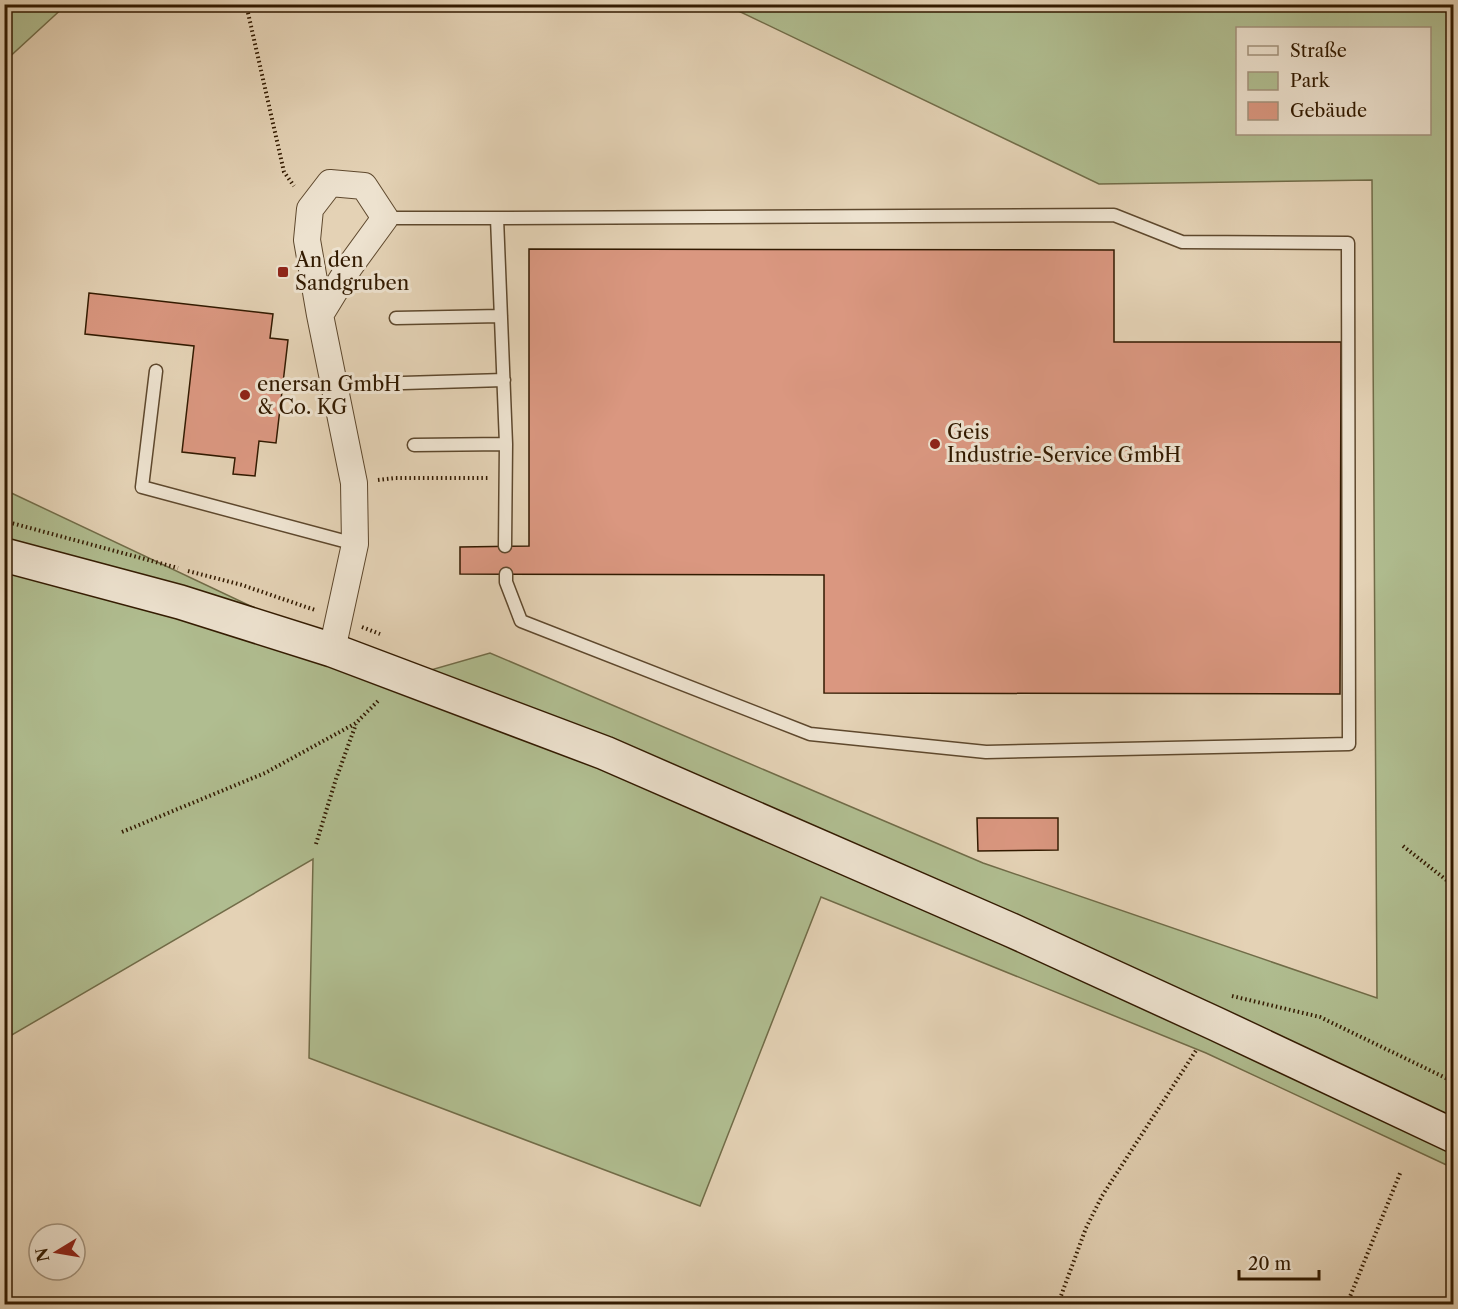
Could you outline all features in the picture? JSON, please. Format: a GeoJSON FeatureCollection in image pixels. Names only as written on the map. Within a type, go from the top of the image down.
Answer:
{"type":"FeatureCollection","features":[{"type":"Feature","properties":{"kind":"main road"},"geometry":{"type":"LineString","coordinates":[[4,555],[180,602],[332,650],[616,758],[788,831],[1215,1023],[1454,1136]]}},
{"type":"Feature","properties":{"kind":"street"},"geometry":{"type":"LineString","coordinates":[[320,315],[385,218],[364,186],[330,183],[310,209],[307,240],[320,315],[354,483],[355,544],[332,650]]}},
{"type":"Feature","properties":{"kind":"lane"},"geometry":{"type":"LineString","coordinates":[[385,218],[1114,215],[1182,242],[1348,243],[1349,744],[986,752],[810,734],[520,621],[506,582],[506,574]]}},
{"type":"Feature","properties":{"kind":"lane"},"geometry":{"type":"LineString","coordinates":[[496,218],[507,444],[505,546]]}},
{"type":"Feature","properties":{"kind":"lane"},"geometry":{"type":"LineString","coordinates":[[396,318],[501,316]]}},
{"type":"Feature","properties":{"kind":"lane"},"geometry":{"type":"LineString","coordinates":[[156,371],[142,487],[355,544]]}},
{"type":"Feature","properties":{"kind":"lane"},"geometry":{"type":"LineString","coordinates":[[403,383],[504,380]]}},
{"type":"Feature","properties":{"kind":"lane"},"geometry":{"type":"LineString","coordinates":[[414,446],[507,444]]}},
{"type":"Feature","properties":{"kind":"path"},"geometry":{"type":"LineString","coordinates":[[246,4],[284,172],[310,209]]}},
{"type":"Feature","properties":{"kind":"path"},"geometry":{"type":"LineString","coordinates":[[1415,4],[1454,13]]}},
{"type":"Feature","properties":{"kind":"path"},"geometry":{"type":"LineString","coordinates":[[354,483],[395,478],[506,478]]}},
{"type":"Feature","properties":{"kind":"path"},"geometry":{"type":"LineString","coordinates":[[122,832],[265,773],[356,723],[402,677]]}},
{"type":"Feature","properties":{"kind":"path"},"geometry":{"type":"LineString","coordinates":[[316,844],[356,723]]}},
{"type":"Feature","properties":{"kind":"path"},"geometry":{"type":"LineString","coordinates":[[1402,846],[1454,886]]}},
{"type":"Feature","properties":{"kind":"path"},"geometry":{"type":"LineString","coordinates":[[1058,1305],[1086,1228],[1102,1196],[1215,1023]]}},
{"type":"Feature","properties":{"kind":"path"},"geometry":{"type":"LineString","coordinates":[[1347,1305],[1401,1171]]}},
{"type":"Feature","properties":{"kind":"green space"},"geometry":{"type":"Polygon","coordinates":[[[5,4],[66,4],[66,5],[5,61],[5,4]]]}},
{"type":"Feature","properties":{"kind":"green space"},"geometry":{"type":"Polygon","coordinates":[[[726,5],[1453,5],[1453,1168],[1206,1053],[821,897],[700,1206],[309,1058],[313,859],[5,1039],[5,490],[403,678],[490,653],[983,863],[1377,998],[1372,180],[1099,184],[726,5]]]}},
{"type":"Feature","properties":{"kind":"building","name":"Geis Industrie-Service GmbH"},"geometry":{"type":"Polygon","coordinates":[[[529,249],[1114,250],[1114,342],[1341,342],[1340,694],[824,693],[824,575],[460,574],[460,547],[529,546],[529,249]]]}},
{"type":"Feature","properties":{"kind":"building"},"geometry":{"type":"Polygon","coordinates":[[[89,293],[273,314],[270,338],[288,340],[276,443],[259,441],[255,476],[233,474],[235,458],[182,452],[194,346],[85,334],[89,293]]]}},
{"type":"Feature","properties":{"kind":"building"},"geometry":{"type":"Polygon","coordinates":[[[977,818],[1058,818],[1058,850],[978,851],[977,818]]]}},
{"type":"Feature","properties":{"kind":"place","name":"An den Sandgruben"},"geometry":{"type":"Point","coordinates":[283,272]}},
{"type":"Feature","properties":{"kind":"place","name":"enersan GmbH & Co. KG"},"geometry":{"type":"Point","coordinates":[245,395]}},
{"type":"Feature","properties":{"kind":"place","name":"Geis Industrie-Service GmbH"},"geometry":{"type":"Point","coordinates":[935,444]}}]}
